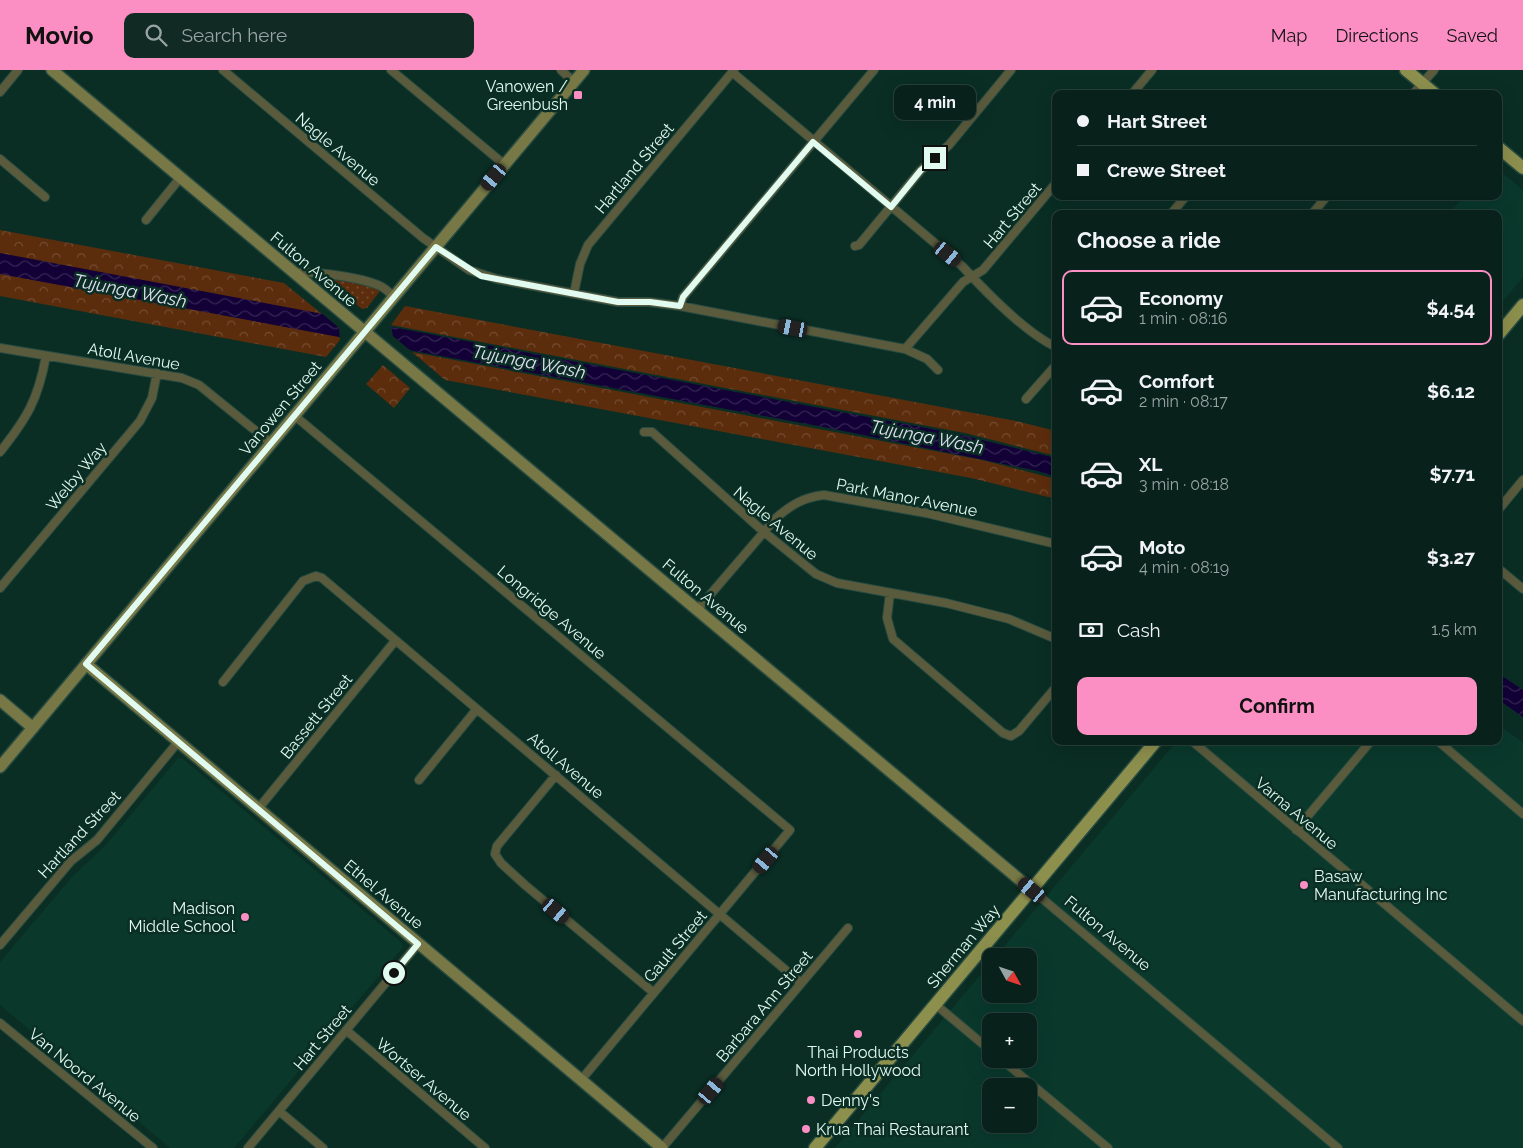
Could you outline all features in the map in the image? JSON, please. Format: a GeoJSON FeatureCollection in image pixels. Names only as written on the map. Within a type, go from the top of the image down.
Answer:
{"type":"FeatureCollection","features":[{"type":"Feature","properties":{"kind":"main road"},"geometry":{"type":"LineString","coordinates":[[1406,70],[1430,90]]}},
{"type":"Feature","properties":{"kind":"main road"},"geometry":{"type":"LineString","coordinates":[[1502,150],[1523,168]]}},
{"type":"Feature","properties":{"kind":"main road"},"geometry":{"type":"LineString","coordinates":[[1502,330],[1523,305]]}},
{"type":"Feature","properties":{"kind":"main road","name":"Sherman Way"},"geometry":{"type":"LineString","coordinates":[[815,1148],[1153,745]]}},
{"type":"Feature","properties":{"kind":"street"},"geometry":{"type":"LineString","coordinates":[[0,92],[18,70]]}},
{"type":"Feature","properties":{"kind":"street","name":"Fulton Avenue"},"geometry":{"type":"LineString","coordinates":[[52,70],[1338,1148]]}},
{"type":"Feature","properties":{"kind":"street","name":"Nagle Avenue"},"geometry":{"type":"LineString","coordinates":[[223,70],[436,247]]}},
{"type":"Feature","properties":{"kind":"street"},"geometry":{"type":"LineString","coordinates":[[391,70],[505,165]]}},
{"type":"Feature","properties":{"kind":"street"},"geometry":{"type":"LineString","coordinates":[[561,70],[574,82]]}},
{"type":"Feature","properties":{"kind":"street","name":"Vanowen Street"},"geometry":{"type":"LineString","coordinates":[[0,767],[584,70]]}},
{"type":"Feature","properties":{"kind":"street"},"geometry":{"type":"LineString","coordinates":[[680,306],[683,297],[874,70]]}},
{"type":"Feature","properties":{"kind":"street"},"geometry":{"type":"LineString","coordinates":[[856,246],[859,245],[921,170],[949,145],[1011,70]]}},
{"type":"Feature","properties":{"kind":"street"},"geometry":{"type":"LineString","coordinates":[[1135,90],[1152,70]]}},
{"type":"Feature","properties":{"kind":"street"},"geometry":{"type":"LineString","coordinates":[[1417,90],[1434,70]]}},
{"type":"Feature","properties":{"kind":"street"},"geometry":{"type":"LineString","coordinates":[[733,71],[813,142],[962,266],[990,295],[1052,345]]}},
{"type":"Feature","properties":{"kind":"street","name":"Hartland Street"},"geometry":{"type":"LineString","coordinates":[[574,294],[580,264],[588,245],[733,71]]}},
{"type":"Feature","properties":{"kind":"street"},"geometry":{"type":"LineString","coordinates":[[0,159],[46,197]]}},
{"type":"Feature","properties":{"kind":"street"},"geometry":{"type":"LineString","coordinates":[[146,220],[180,178]]}},
{"type":"Feature","properties":{"kind":"street","name":"Hart Street"},"geometry":{"type":"LineString","coordinates":[[905,348],[963,282],[973,278],[983,270],[1052,188]]}},
{"type":"Feature","properties":{"kind":"street"},"geometry":{"type":"LineString","coordinates":[[1175,210],[1183,200]]}},
{"type":"Feature","properties":{"kind":"street"},"geometry":{"type":"LineString","coordinates":[[1315,210],[1324,200]]}},
{"type":"Feature","properties":{"kind":"street"},"geometry":{"type":"LineString","coordinates":[[436,247],[481,276],[618,302],[650,302],[680,306],[905,348],[927,360],[938,370]]}},
{"type":"Feature","properties":{"kind":"street"},"geometry":{"type":"LineString","coordinates":[[294,273],[319,273],[372,283],[382,287],[394,297]]}},
{"type":"Feature","properties":{"kind":"street","name":"Atoll Avenue"},"geometry":{"type":"LineString","coordinates":[[0,348],[182,378],[199,385],[272,444]]}},
{"type":"Feature","properties":{"kind":"street"},"geometry":{"type":"LineString","coordinates":[[0,452],[23,422],[35,401],[46,356]]}},
{"type":"Feature","properties":{"kind":"street"},"geometry":{"type":"LineString","coordinates":[[1026,399],[1052,370]]}},
{"type":"Feature","properties":{"kind":"street","name":"Welby Way"},"geometry":{"type":"LineString","coordinates":[[0,588],[140,421],[152,398],[157,373]]}},
{"type":"Feature","properties":{"kind":"street","name":"Longridge Avenue"},"geometry":{"type":"LineString","coordinates":[[295,416],[790,830]]}},
{"type":"Feature","properties":{"kind":"street","name":"Nagle Avenue"},"geometry":{"type":"LineString","coordinates":[[644,432],[652,432],[764,532],[816,574],[837,583],[890,593]]}},
{"type":"Feature","properties":{"kind":"street"},"geometry":{"type":"LineString","coordinates":[[1502,505],[1523,480]]}},
{"type":"Feature","properties":{"kind":"street","name":"Park Manor Avenue"},"geometry":{"type":"LineString","coordinates":[[764,532],[788,507],[812,496],[824,495],[926,513],[1052,543]]}},
{"type":"Feature","properties":{"kind":"street"},"geometry":{"type":"LineString","coordinates":[[698,610],[764,532]]}},
{"type":"Feature","properties":{"kind":"street"},"geometry":{"type":"LineString","coordinates":[[1502,572],[1523,590]]}},
{"type":"Feature","properties":{"kind":"street","name":"Atoll Avenue"},"geometry":{"type":"LineString","coordinates":[[223,682],[300,584],[309,578],[322,578],[801,983]]}},
{"type":"Feature","properties":{"kind":"street"},"geometry":{"type":"LineString","coordinates":[[1052,637],[1009,619],[946,603],[890,593],[886,618],[893,639],[996,727],[1011,736],[1019,731],[1052,692]]}},
{"type":"Feature","properties":{"kind":"street","name":"Bassett Street"},"geometry":{"type":"LineString","coordinates":[[258,809],[396,641]]}},
{"type":"Feature","properties":{"kind":"street","name":"Ethel Avenue"},"geometry":{"type":"LineString","coordinates":[[86,664],[662,1148]]}},
{"type":"Feature","properties":{"kind":"street"},"geometry":{"type":"LineString","coordinates":[[0,700],[33,728]]}},
{"type":"Feature","properties":{"kind":"street"},"geometry":{"type":"LineString","coordinates":[[419,780],[476,710]]}},
{"type":"Feature","properties":{"kind":"street","name":"Hartland Street"},"geometry":{"type":"LineString","coordinates":[[0,945],[71,861],[97,840],[178,742]]}},
{"type":"Feature","properties":{"kind":"street","name":"Varna Avenue"},"geometry":{"type":"LineString","coordinates":[[1197,745],[1523,1021]]}},
{"type":"Feature","properties":{"kind":"street"},"geometry":{"type":"LineString","coordinates":[[1296,830],[1368,745]]}},
{"type":"Feature","properties":{"kind":"street"},"geometry":{"type":"LineString","coordinates":[[1443,745],[1523,814]]}},
{"type":"Feature","properties":{"kind":"street"},"geometry":{"type":"LineString","coordinates":[[556,775],[497,846],[495,854],[501,863],[525,885],[654,993]]}},
{"type":"Feature","properties":{"kind":"street","name":"Gault Street"},"geometry":{"type":"LineString","coordinates":[[581,1080],[790,830]]}},
{"type":"Feature","properties":{"kind":"street","name":"Barbara Ann Street"},"geometry":{"type":"LineString","coordinates":[[662,1148],[848,928]]}},
{"type":"Feature","properties":{"kind":"street","name":"Hart Street"},"geometry":{"type":"LineString","coordinates":[[248,1148],[418,944]]}},
{"type":"Feature","properties":{"kind":"street"},"geometry":{"type":"LineString","coordinates":[[936,1004],[982,1043]]}},
{"type":"Feature","properties":{"kind":"street","name":"Van Noord Avenue"},"geometry":{"type":"LineString","coordinates":[[0,1023],[153,1148]]}},
{"type":"Feature","properties":{"kind":"street","name":"Wortser Avenue"},"geometry":{"type":"LineString","coordinates":[[346,1030],[485,1148]]}},
{"type":"Feature","properties":{"kind":"street"},"geometry":{"type":"LineString","coordinates":[[1012,1068],[1108,1148]]}},
{"type":"Feature","properties":{"kind":"street"},"geometry":{"type":"LineString","coordinates":[[279,1111],[323,1148]]}},
{"type":"Feature","properties":{"kind":"shaded area"},"geometry":{"type":"Polygon","coordinates":[[[1502,172],[1523,190],[1523,277],[1502,302],[1502,210],[1452,210],[1461,200],[1502,200],[1502,172]]]}},
{"type":"Feature","properties":{"kind":"shaded area"},"geometry":{"type":"Polygon","coordinates":[[[1502,728],[1523,742],[1523,1148],[835,1148],[982,973],[982,1003],[1038,1002],[1038,948],[1003,948],[1174,745],[1502,745],[1502,728]]]}},
{"type":"Feature","properties":{"kind":"shaded area"},"geometry":{"type":"Polygon","coordinates":[[[178,758],[183,759],[402,943],[403,947],[234,1148],[170,1148],[0,1005],[0,962],[72,877],[105,846],[178,758]]]}},
{"type":"Feature","properties":{"kind":"green space"},"geometry":{"type":"Polygon","coordinates":[[[0,230],[284,283],[339,328],[340,340],[326,357],[0,296],[0,230]]]}},
{"type":"Feature","properties":{"kind":"green space"},"geometry":{"type":"Polygon","coordinates":[[[329,278],[369,286],[380,291],[367,308],[362,309],[327,280],[329,278]]]}},
{"type":"Feature","properties":{"kind":"green space"},"geometry":{"type":"Polygon","coordinates":[[[405,306],[1016,421],[1052,430],[1052,455],[965,433],[391,325],[405,306]]]}},
{"type":"Feature","properties":{"kind":"green space"},"geometry":{"type":"Polygon","coordinates":[[[412,352],[982,460],[1052,478],[1052,498],[971,478],[445,380],[412,352]]]}},
{"type":"Feature","properties":{"kind":"green space"},"geometry":{"type":"Polygon","coordinates":[[[383,365],[410,388],[394,408],[366,384],[383,365]]]}},
{"type":"Feature","properties":{"kind":"water","name":"Tujunga Wash"},"geometry":{"type":"Polygon","coordinates":[[[0,253],[953,433],[1052,457],[1052,476],[1038,471],[834,429],[0,274],[0,253]]]}},
{"type":"Feature","properties":{"kind":"water"},"geometry":{"type":"Polygon","coordinates":[[[1502,676],[1523,690],[1523,717],[1502,702],[1502,676]]]}},
{"type":"Feature","properties":{"kind":"pier"},"geometry":{"type":"Polygon","coordinates":[[[319,311],[391,325],[393,336],[412,352],[340,340],[339,328],[319,311]]]}},
{"type":"Feature","properties":{"kind":"place","name":"Vanowen / Greenbush"},"geometry":{"type":"Point","coordinates":[578,95]}},
{"type":"Feature","properties":{"kind":"place","name":"Basaw Manufacturing Inc"},"geometry":{"type":"Point","coordinates":[1304,885]}},
{"type":"Feature","properties":{"kind":"place","name":"Madison Middle School"},"geometry":{"type":"Point","coordinates":[245,917]}},
{"type":"Feature","properties":{"kind":"place","name":"Thai Products North Hollywood"},"geometry":{"type":"Point","coordinates":[858,1034]}},
{"type":"Feature","properties":{"kind":"place","name":"Denny's"},"geometry":{"type":"Point","coordinates":[811,1100]}},
{"type":"Feature","properties":{"kind":"place","name":"Krua Thai Restaurant"},"geometry":{"type":"Point","coordinates":[806,1129]}},
{"type":"Feature","properties":{"kind":"route"},"geometry":{"type":"LineString","coordinates":[[394,973],[418,944],[86,664],[436,247],[461,265],[481,276],[618,302],[650,302],[680,306],[683,297],[813,142],[891,207],[921,170],[935,158]]}}]}
